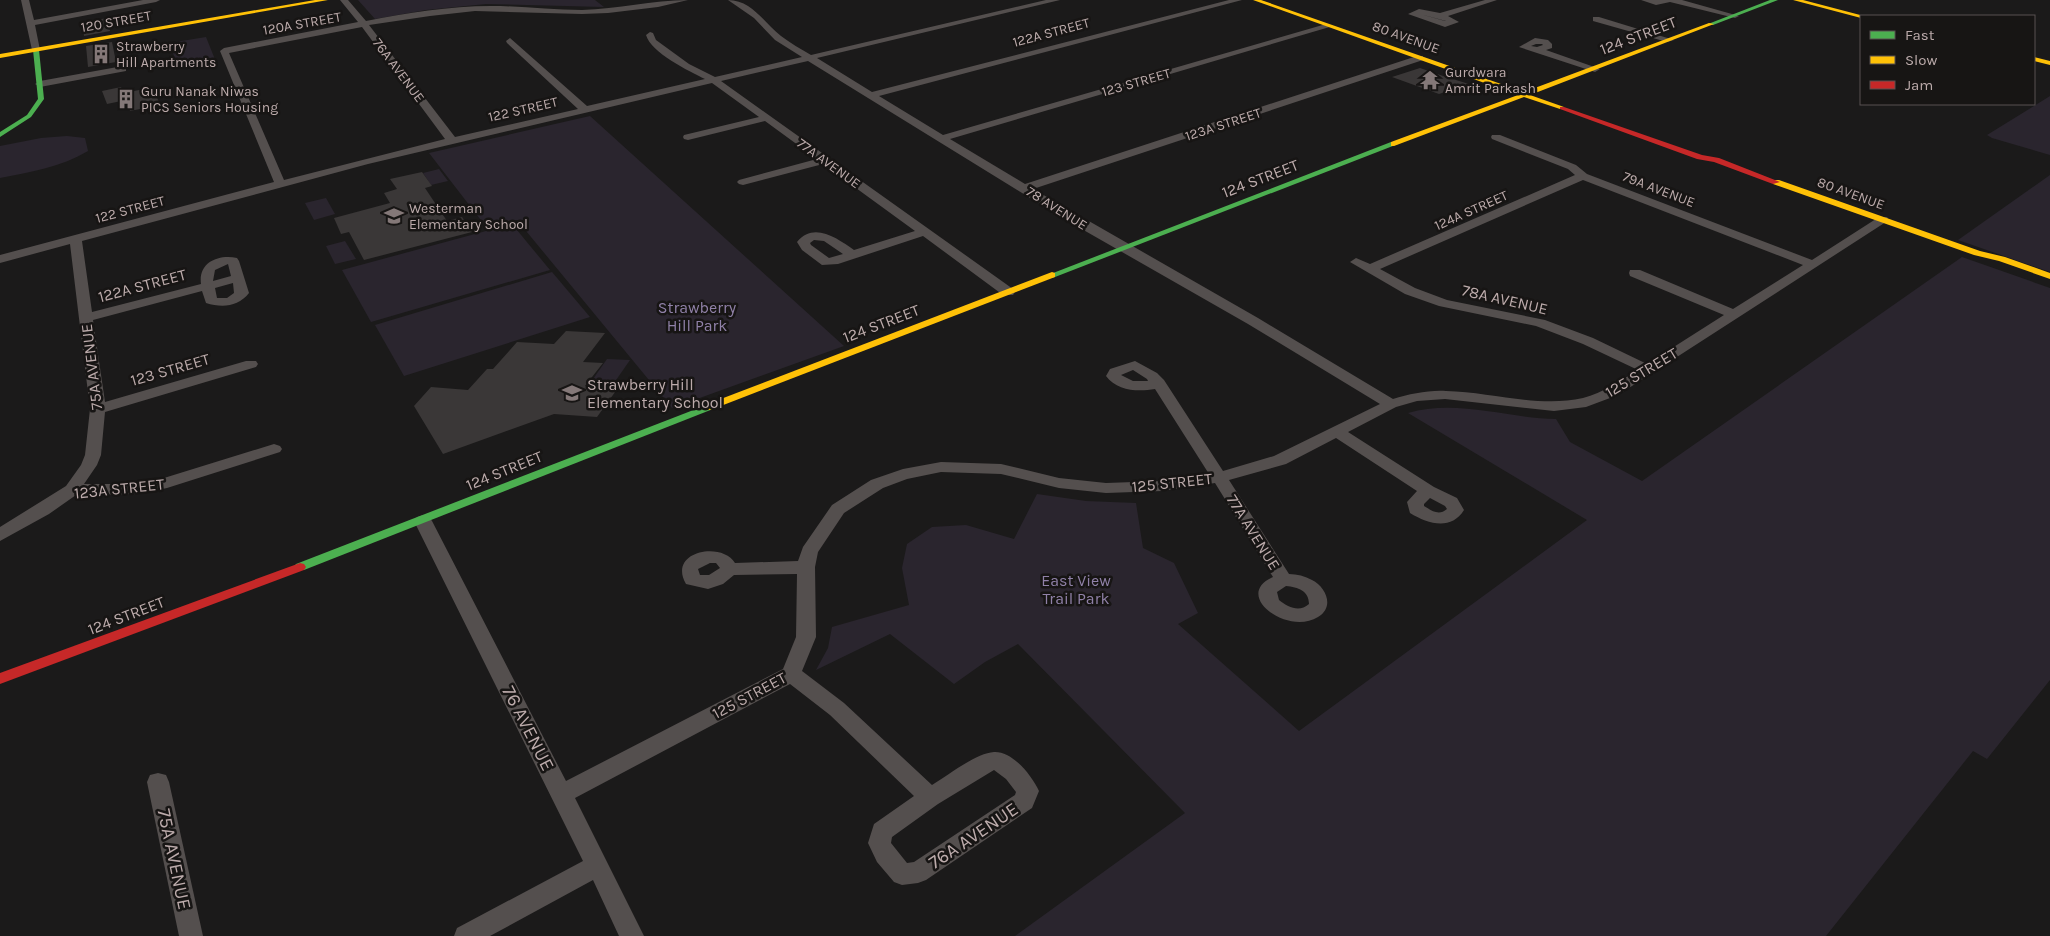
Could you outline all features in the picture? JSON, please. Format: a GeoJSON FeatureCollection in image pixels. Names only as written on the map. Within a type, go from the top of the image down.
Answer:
{"type":"FeatureCollection","features":[{"type":"Feature","properties":{"kind":"street"},"geometry":{"type":"LineString","coordinates":[[0,135],[20,124],[34,113],[41,99],[35,48],[24,0]]}},
{"type":"Feature","properties":{"kind":"street"},"geometry":{"type":"LineString","coordinates":[[30,23],[142,1],[156,0]]}},
{"type":"Feature","properties":{"kind":"street","name":"120 STREET"},"geometry":{"type":"LineString","coordinates":[[0,56],[35,48],[308,0]]}},
{"type":"Feature","properties":{"kind":"street","name":"120 STREET"},"geometry":{"type":"LineString","coordinates":[[0,52],[35,48],[325,0]]}},
{"type":"Feature","properties":{"kind":"street","name":"76A AVENUE"},"geometry":{"type":"LineString","coordinates":[[344,0],[452,141]]}},
{"type":"Feature","properties":{"kind":"street","name":"120A STREET"},"geometry":{"type":"LineString","coordinates":[[224,51],[460,10],[491,8],[601,11],[684,0]]}},
{"type":"Feature","properties":{"kind":"street","name":"78 AVENUE"},"geometry":{"type":"LineString","coordinates":[[732,0],[757,16],[778,38],[810,58],[1124,247],[1391,404]]}},
{"type":"Feature","properties":{"kind":"street","name":"122 STREET"},"geometry":{"type":"LineString","coordinates":[[0,259],[280,184],[452,141],[1056,0]]}},
{"type":"Feature","properties":{"kind":"street","name":"122A STREET"},"geometry":{"type":"LineString","coordinates":[[872,96],[1238,0]]}},
{"type":"Feature","properties":{"kind":"street","name":"80 AVENUE"},"geometry":{"type":"LineString","coordinates":[[1256,0],[1706,155],[1977,253],[2002,259],[2050,276]]}},
{"type":"Feature","properties":{"kind":"street","name":"80 AVENUE"},"geometry":{"type":"LineString","coordinates":[[1267,0],[1529,94]]}},
{"type":"Feature","properties":{"kind":"street"},"geometry":{"type":"LineString","coordinates":[[1440,16],[1494,0]]}},
{"type":"Feature","properties":{"kind":"street"},"geometry":{"type":"LineString","coordinates":[[1645,0],[1654,2],[1668,0]]}},
{"type":"Feature","properties":{"kind":"street"},"geometry":{"type":"LineString","coordinates":[[1673,0],[1735,16]]}},
{"type":"Feature","properties":{"kind":"street","name":"124 STREET"},"geometry":{"type":"LineString","coordinates":[[0,680],[423,521],[554,467],[1124,247],[1776,0]]}},
{"type":"Feature","properties":{"kind":"street"},"geometry":{"type":"LineString","coordinates":[[1796,0],[1860,16]]}},
{"type":"Feature","properties":{"kind":"street"},"geometry":{"type":"LineString","coordinates":[[1596,19],[1670,40]]}},
{"type":"Feature","properties":{"kind":"street"},"geometry":{"type":"LineString","coordinates":[[1329,26],[1358,32]]}},
{"type":"Feature","properties":{"kind":"street","name":"123 STREET"},"geometry":{"type":"LineString","coordinates":[[943,138],[1329,26]]}},
{"type":"Feature","properties":{"kind":"street","name":"77A AVENUE"},"geometry":{"type":"LineString","coordinates":[[650,36],[652,41],[686,66],[714,80],[1008,292]]}},
{"type":"Feature","properties":{"kind":"street"},"geometry":{"type":"LineString","coordinates":[[510,41],[585,110]]}},
{"type":"Feature","properties":{"kind":"street"},"geometry":{"type":"LineString","coordinates":[[1537,50],[1595,69]]}},
{"type":"Feature","properties":{"kind":"street"},"geometry":{"type":"LineString","coordinates":[[224,51],[280,184]]}},
{"type":"Feature","properties":{"kind":"street"},"geometry":{"type":"LineString","coordinates":[[1420,58],[1455,66]]}},
{"type":"Feature","properties":{"kind":"street","name":"123A STREET"},"geometry":{"type":"LineString","coordinates":[[1025,188],[1420,58]]}},
{"type":"Feature","properties":{"kind":"street"},"geometry":{"type":"LineString","coordinates":[[2035,59],[2050,63]]}},
{"type":"Feature","properties":{"kind":"street"},"geometry":{"type":"LineString","coordinates":[[40,84],[124,69]]}},
{"type":"Feature","properties":{"kind":"street"},"geometry":{"type":"LineString","coordinates":[[688,137],[766,118]]}},
{"type":"Feature","properties":{"kind":"street","name":"79A AVENUE"},"geometry":{"type":"LineString","coordinates":[[1496,137],[1572,167],[1584,176],[1813,265]]}},
{"type":"Feature","properties":{"kind":"street"},"geometry":{"type":"LineString","coordinates":[[743,182],[825,160]]}},
{"type":"Feature","properties":{"kind":"street","name":"124A STREET"},"geometry":{"type":"LineString","coordinates":[[1370,269],[1584,176]]}},
{"type":"Feature","properties":{"kind":"street","name":"125 STREET"},"geometry":{"type":"LineString","coordinates":[[562,794],[791,674],[806,637],[806,567],[809,551],[838,509],[877,484],[903,474],[941,467],[1002,469],[1060,483],[1106,488],[1162,486],[1221,476],[1280,460],[1391,404],[1416,397],[1444,395],[1554,406],[1586,402],[1613,392],[1813,265],[1844,243],[1883,220]]}},
{"type":"Feature","properties":{"kind":"street"},"geometry":{"type":"LineString","coordinates":[[852,255],[923,232]]}},
{"type":"Feature","properties":{"kind":"street","name":"75A AVENUE"},"geometry":{"type":"LineString","coordinates":[[72,490],[89,465],[93,455],[98,409],[76,239]]}},
{"type":"Feature","properties":{"kind":"street","name":"80 AVENUE"},"geometry":{"type":"LineString","coordinates":[[1977,253],[1997,263],[2050,282]]}},
{"type":"Feature","properties":{"kind":"street","name":"122A STREET"},"geometry":{"type":"LineString","coordinates":[[233,261],[242,295],[218,303],[211,300],[208,287],[207,269],[221,262],[233,261]]}},
{"type":"Feature","properties":{"kind":"street","name":"78A AVENUE"},"geometry":{"type":"LineString","coordinates":[[1356,262],[1410,290],[1444,303],[1540,323],[1588,341],[1647,369]]}},
{"type":"Feature","properties":{"kind":"street"},"geometry":{"type":"LineString","coordinates":[[1635,273],[1735,315]]}},
{"type":"Feature","properties":{"kind":"street","name":"122A STREET"},"geometry":{"type":"LineString","coordinates":[[86,318],[238,278]]}},
{"type":"Feature","properties":{"kind":"street","name":"123 STREET"},"geometry":{"type":"LineString","coordinates":[[98,409],[251,364]]}},
{"type":"Feature","properties":{"kind":"street","name":"77A AVENUE"},"geometry":{"type":"LineString","coordinates":[[1159,383],[1221,476],[1284,580]]}},
{"type":"Feature","properties":{"kind":"street"},"geometry":{"type":"LineString","coordinates":[[1338,432],[1428,491]]}},
{"type":"Feature","properties":{"kind":"street","name":"123A STREET"},"geometry":{"type":"LineString","coordinates":[[0,535],[43,510],[72,490],[138,489],[168,483],[274,449]]}},
{"type":"Feature","properties":{"kind":"street","name":"76 AVENUE"},"geometry":{"type":"LineString","coordinates":[[423,521],[632,936]]}},
{"type":"Feature","properties":{"kind":"street"},"geometry":{"type":"LineString","coordinates":[[729,568],[806,567]]}},
{"type":"Feature","properties":{"kind":"street"},"geometry":{"type":"LineString","coordinates":[[791,674],[837,709],[930,797]]}},
{"type":"Feature","properties":{"kind":"street","name":"76A AVENUE"},"geometry":{"type":"LineString","coordinates":[[995,760],[1003,763],[1028,791],[1024,801],[918,872],[902,874],[885,855],[879,843],[882,831],[930,797],[995,760]]}},
{"type":"Feature","properties":{"kind":"street","name":"75A AVENUE"},"geometry":{"type":"LineString","coordinates":[[158,782],[191,936]]}},
{"type":"Feature","properties":{"kind":"street"},"geometry":{"type":"LineString","coordinates":[[466,936],[597,866]]}},
{"type":"Feature","properties":{"kind":"green space"},"geometry":{"type":"Polygon","coordinates":[[[358,0],[595,0],[604,7],[486,4],[426,10],[375,19],[358,0]]]}},
{"type":"Feature","properties":{"kind":"green space"},"geometry":{"type":"Polygon","coordinates":[[[206,37],[216,62],[179,69],[169,43],[206,37]]]}},
{"type":"Feature","properties":{"kind":"green space"},"geometry":{"type":"Polygon","coordinates":[[[2050,96],[2050,155],[1987,135],[2050,96]]]}},
{"type":"Feature","properties":{"kind":"green space","name":"Strawberry Hill Park"},"geometry":{"type":"Polygon","coordinates":[[[590,116],[844,346],[672,408],[517,220],[487,228],[429,153],[590,116]]]}},
{"type":"Feature","properties":{"kind":"green space"},"geometry":{"type":"Polygon","coordinates":[[[67,136],[85,138],[88,151],[56,165],[0,178],[0,146],[41,138],[67,136]]]}},
{"type":"Feature","properties":{"kind":"green space"},"geometry":{"type":"Polygon","coordinates":[[[439,169],[448,181],[431,185],[423,173],[439,169]]]}},
{"type":"Feature","properties":{"kind":"green space"},"geometry":{"type":"Polygon","coordinates":[[[2050,175],[2050,272],[1958,240],[2050,175]]]}},
{"type":"Feature","properties":{"kind":"green space"},"geometry":{"type":"Polygon","coordinates":[[[326,198],[335,214],[314,220],[305,203],[326,198]]]}},
{"type":"Feature","properties":{"kind":"green space"},"geometry":{"type":"Polygon","coordinates":[[[512,224],[550,270],[371,322],[342,270],[512,224]]]}},
{"type":"Feature","properties":{"kind":"green space"},"geometry":{"type":"Polygon","coordinates":[[[345,241],[356,259],[335,264],[326,246],[345,241]]]}},
{"type":"Feature","properties":{"kind":"green space","name":"East View Trail Park"},"geometry":{"type":"Polygon","coordinates":[[[1962,257],[2050,288],[2050,680],[1987,759],[1973,751],[1826,936],[1015,936],[1185,813],[1018,644],[985,662],[954,684],[890,634],[816,670],[828,648],[832,627],[909,605],[902,568],[907,544],[932,527],[966,525],[1014,539],[1037,494],[1086,501],[1136,503],[1143,548],[1174,563],[1198,613],[1178,624],[1299,731],[1587,520],[1408,413],[1426,409],[1463,408],[1556,419],[1570,442],[1642,481],[1962,257]]]}},
{"type":"Feature","properties":{"kind":"green space"},"geometry":{"type":"Polygon","coordinates":[[[552,272],[590,317],[404,376],[375,325],[552,272]]]}},
{"type":"Feature","properties":{"kind":"green space"},"geometry":{"type":"Polygon","coordinates":[[[607,359],[630,360],[614,383],[591,382],[607,359]]]}},
{"type":"Feature","properties":{"kind":"building"},"geometry":{"type":"Polygon","coordinates":[[[108,18],[110,31],[84,36],[82,22],[108,18]]]}},
{"type":"Feature","properties":{"kind":"building","name":"Strawberry Hill Apartments"},"geometry":{"type":"Polygon","coordinates":[[[112,42],[116,62],[88,67],[86,46],[112,42]]]}},
{"type":"Feature","properties":{"kind":"building","name":"Gurdwara Amrit Parkash"},"geometry":{"type":"Polygon","coordinates":[[[1420,68],[1469,84],[1439,94],[1392,77],[1420,68]]]}},
{"type":"Feature","properties":{"kind":"building"},"geometry":{"type":"Polygon","coordinates":[[[121,87],[126,100],[107,104],[102,91],[121,87]]]}},
{"type":"Feature","properties":{"kind":"building"},"geometry":{"type":"Polygon","coordinates":[[[149,88],[154,90],[160,105],[130,111],[124,93],[149,88]]]}},
{"type":"Feature","properties":{"kind":"building","name":"Westerman Elementary School"},"geometry":{"type":"Polygon","coordinates":[[[422,172],[432,186],[425,188],[447,221],[462,217],[472,232],[364,260],[349,232],[341,234],[334,218],[390,203],[384,193],[397,189],[390,179],[422,172]]]}},
{"type":"Feature","properties":{"kind":"building","name":"Strawberry Hill Elementary School"},"geometry":{"type":"Polygon","coordinates":[[[566,331],[605,333],[583,362],[603,363],[585,386],[618,388],[597,417],[554,414],[443,454],[414,406],[431,387],[468,390],[487,369],[493,369],[517,342],[554,344],[566,331]]]}},
{"type":"Feature","properties":{"kind":"traffic: fast"},"geometry":{"type":"LineString","coordinates":[[1711,24],[1775,0]]}},
{"type":"Feature","properties":{"kind":"traffic: fast"},"geometry":{"type":"LineString","coordinates":[[0,135],[29,116],[41,99],[36,50]]}},
{"type":"Feature","properties":{"kind":"traffic: fast"},"geometry":{"type":"LineString","coordinates":[[1052,275],[1394,144]]}},
{"type":"Feature","properties":{"kind":"traffic: fast"},"geometry":{"type":"LineString","coordinates":[[300,567],[709,407]]}},
{"type":"Feature","properties":{"kind":"traffic: slow"},"geometry":{"type":"LineString","coordinates":[[0,56],[325,0]]}},
{"type":"Feature","properties":{"kind":"traffic: slow"},"geometry":{"type":"LineString","coordinates":[[1256,0],[1562,108]]}},
{"type":"Feature","properties":{"kind":"traffic: slow"},"geometry":{"type":"LineString","coordinates":[[1796,0],[1860,16]]}},
{"type":"Feature","properties":{"kind":"traffic: slow"},"geometry":{"type":"LineString","coordinates":[[1394,144],[1711,24]]}},
{"type":"Feature","properties":{"kind":"traffic: slow"},"geometry":{"type":"LineString","coordinates":[[2035,59],[2050,63]]}},
{"type":"Feature","properties":{"kind":"traffic: slow"},"geometry":{"type":"LineString","coordinates":[[1776,182],[1977,253],[2002,259],[2050,276]]}},
{"type":"Feature","properties":{"kind":"traffic: slow"},"geometry":{"type":"LineString","coordinates":[[709,407],[1052,275]]}},
{"type":"Feature","properties":{"kind":"traffic: jam"},"geometry":{"type":"LineString","coordinates":[[1562,108],[1776,182]]}},
{"type":"Feature","properties":{"kind":"traffic: jam"},"geometry":{"type":"LineString","coordinates":[[0,679],[300,567]]}},
{"type":"Feature","properties":{"kind":"place","name":"Strawberry Hill Apartments"},"geometry":{"type":"Point","coordinates":[101,54]}},
{"type":"Feature","properties":{"kind":"place","name":"Gurdwara Amrit Parkash"},"geometry":{"type":"Point","coordinates":[1430,80]}},
{"type":"Feature","properties":{"kind":"place","name":"Guru Nanak Niwas PICS Seniors Housing"},"geometry":{"type":"Point","coordinates":[126,99]}},
{"type":"Feature","properties":{"kind":"place","name":"Westerman Elementary School"},"geometry":{"type":"Point","coordinates":[394,216]}},
{"type":"Feature","properties":{"kind":"place","name":"Strawberry Hill Elementary School"},"geometry":{"type":"Point","coordinates":[572,393]}}]}
